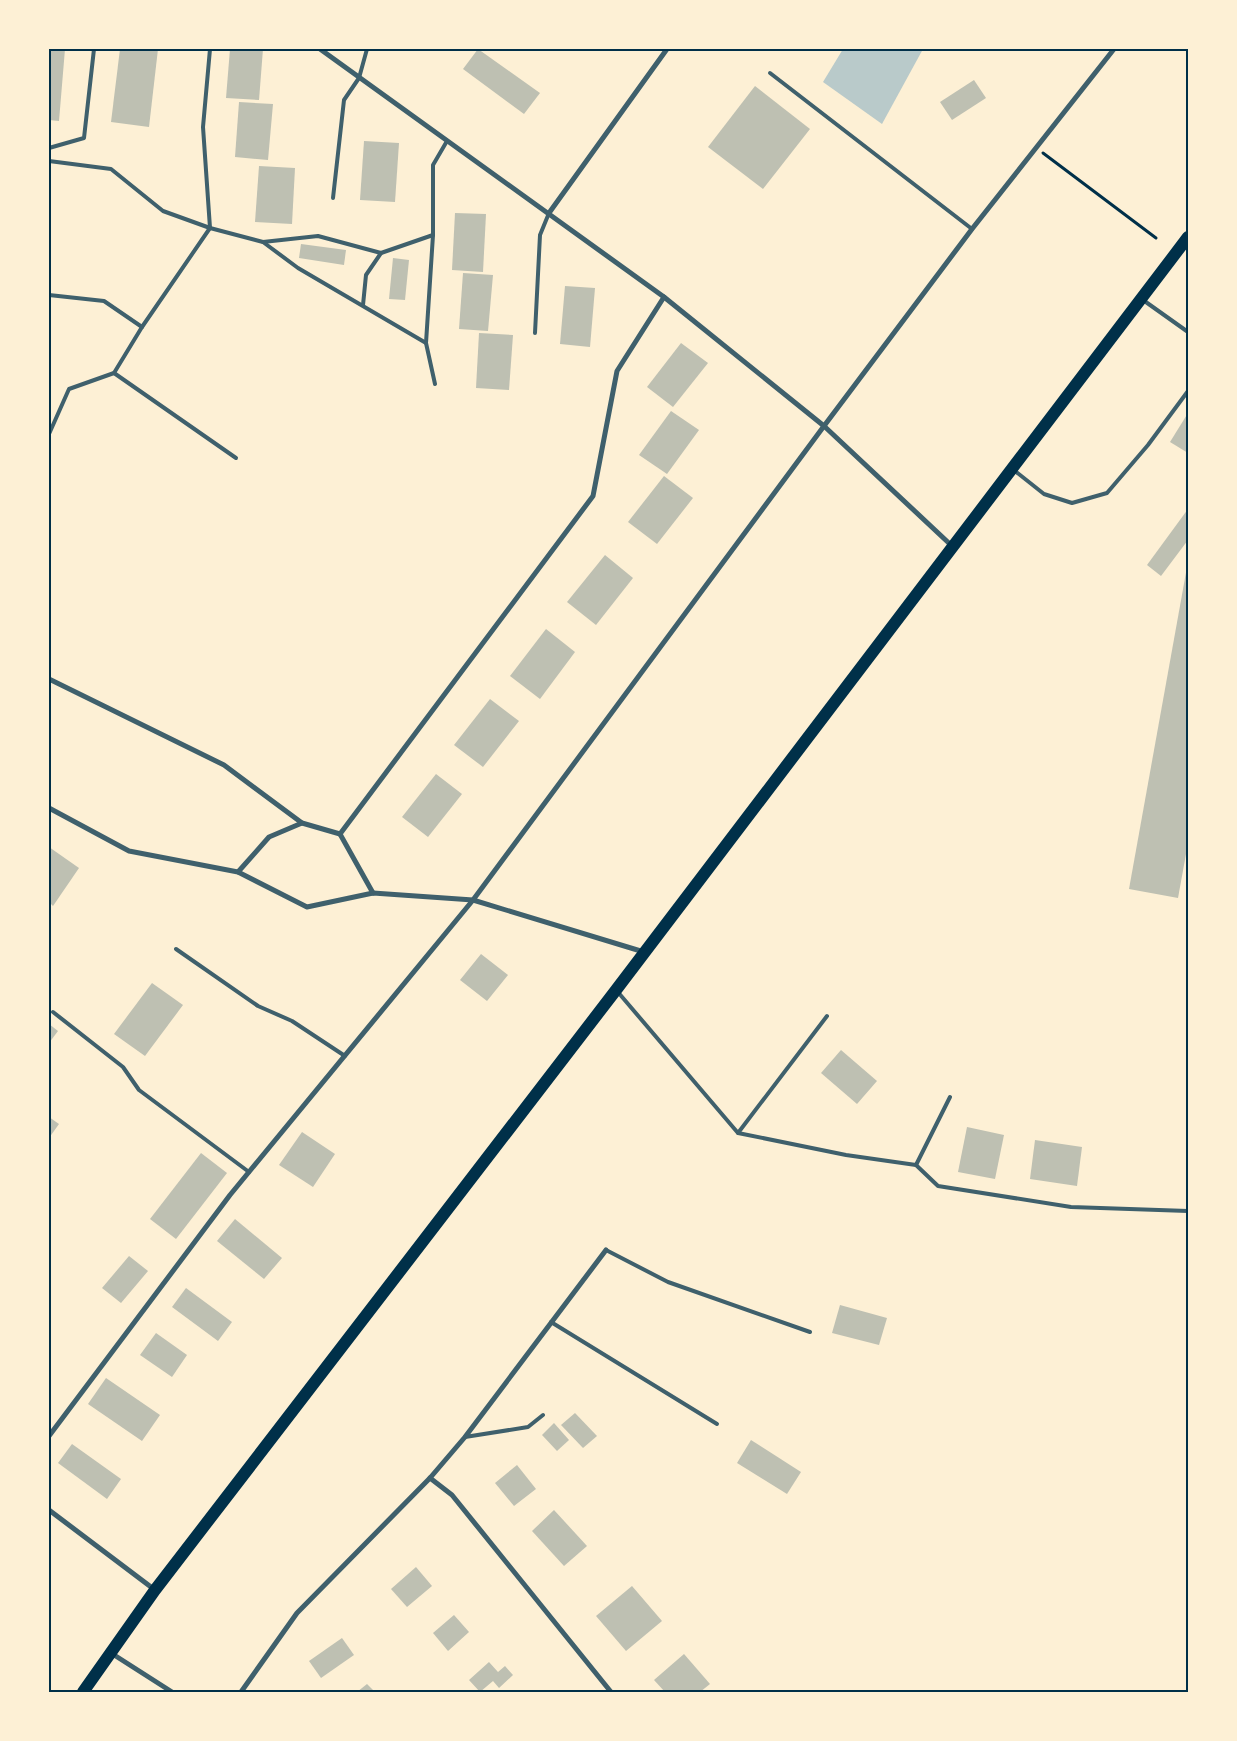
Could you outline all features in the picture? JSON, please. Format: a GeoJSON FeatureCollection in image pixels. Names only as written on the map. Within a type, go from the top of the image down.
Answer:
{"type":"FeatureCollection","features":[{"type":"Feature","properties":{"kind":"main road"},"geometry":{"type":"LineString","coordinates":[[83,1692],[155,1590],[616,990],[1141,299],[1186,243]]}},
{"type":"Feature","properties":{"kind":"street"},"geometry":{"type":"LineString","coordinates":[[320,49],[664,297],[824,426],[953,546]]}},
{"type":"Feature","properties":{"kind":"street"},"geometry":{"type":"LineString","coordinates":[[549,213],[667,49]]}},
{"type":"Feature","properties":{"kind":"street"},"geometry":{"type":"LineString","coordinates":[[49,1436],[249,1172],[473,900],[972,229],[1114,49]]}},
{"type":"Feature","properties":{"kind":"street"},"geometry":{"type":"LineString","coordinates":[[340,834],[593,496],[617,371],[664,297]]}},
{"type":"Feature","properties":{"kind":"street"},"geometry":{"type":"LineString","coordinates":[[49,679],[224,765],[302,823],[340,834],[373,893]]}},
{"type":"Feature","properties":{"kind":"street"},"geometry":{"type":"LineString","coordinates":[[49,808],[129,851],[238,872],[308,907],[373,893],[473,900],[644,952]]}},
{"type":"Feature","properties":{"kind":"street"},"geometry":{"type":"LineString","coordinates":[[238,872],[269,837],[302,823]]}},
{"type":"Feature","properties":{"kind":"street"},"geometry":{"type":"LineString","coordinates":[[241,1692],[297,1613],[430,1478],[466,1437],[606,1250]]}},
{"type":"Feature","properties":{"kind":"street"},"geometry":{"type":"LineString","coordinates":[[430,1478],[452,1495],[611,1692]]}},
{"type":"Feature","properties":{"kind":"street"},"geometry":{"type":"LineString","coordinates":[[49,1510],[155,1590]]}},
{"type":"Feature","properties":{"kind":"street"},"geometry":{"type":"LineString","coordinates":[[111,1653],[172,1692]]}},
{"type":"Feature","properties":{"kind":"lane"},"geometry":{"type":"LineString","coordinates":[[49,148],[84,138],[94,49]]}},
{"type":"Feature","properties":{"kind":"lane"},"geometry":{"type":"LineString","coordinates":[[49,434],[69,389],[114,373],[142,327],[210,228],[203,127],[210,49]]}},
{"type":"Feature","properties":{"kind":"lane"},"geometry":{"type":"LineString","coordinates":[[333,198],[344,100],[359,78],[367,49]]}},
{"type":"Feature","properties":{"kind":"lane"},"geometry":{"type":"LineString","coordinates":[[770,73],[972,229]]}},
{"type":"Feature","properties":{"kind":"lane"},"geometry":{"type":"LineString","coordinates":[[435,384],[426,343],[433,234],[433,165],[447,141]]}},
{"type":"Feature","properties":{"kind":"lane"},"geometry":{"type":"LineString","coordinates":[[49,161],[111,169],[163,211],[210,228],[264,242],[318,236],[381,253],[433,234]]}},
{"type":"Feature","properties":{"kind":"lane"},"geometry":{"type":"LineString","coordinates":[[536,333],[540,235],[549,213]]}},
{"type":"Feature","properties":{"kind":"lane"},"geometry":{"type":"LineString","coordinates":[[264,242],[298,268],[426,343]]}},
{"type":"Feature","properties":{"kind":"lane"},"geometry":{"type":"LineString","coordinates":[[363,305],[366,275],[381,253]]}},
{"type":"Feature","properties":{"kind":"lane"},"geometry":{"type":"LineString","coordinates":[[49,296],[104,301],[142,327]]}},
{"type":"Feature","properties":{"kind":"lane"},"geometry":{"type":"LineString","coordinates":[[1141,299],[1188,332]]}},
{"type":"Feature","properties":{"kind":"lane"},"geometry":{"type":"LineString","coordinates":[[114,373],[236,458]]}},
{"type":"Feature","properties":{"kind":"lane"},"geometry":{"type":"LineString","coordinates":[[1012,469],[1044,494],[1072,502],[1107,493],[1148,445],[1188,392]]}},
{"type":"Feature","properties":{"kind":"lane"},"geometry":{"type":"LineString","coordinates":[[176,949],[258,1006],[292,1021],[345,1056]]}},
{"type":"Feature","properties":{"kind":"lane"},"geometry":{"type":"LineString","coordinates":[[616,990],[738,1133],[846,1155],[916,1165],[938,1186],[1071,1206],[1188,1211]]}},
{"type":"Feature","properties":{"kind":"lane"},"geometry":{"type":"LineString","coordinates":[[53,1012],[123,1067],[139,1090],[249,1172]]}},
{"type":"Feature","properties":{"kind":"lane"},"geometry":{"type":"LineString","coordinates":[[738,1133],[827,1016]]}},
{"type":"Feature","properties":{"kind":"lane"},"geometry":{"type":"LineString","coordinates":[[916,1165],[950,1097]]}},
{"type":"Feature","properties":{"kind":"lane"},"geometry":{"type":"LineString","coordinates":[[606,1250],[668,1282],[810,1332]]}},
{"type":"Feature","properties":{"kind":"lane"},"geometry":{"type":"LineString","coordinates":[[552,1322],[717,1424]]}},
{"type":"Feature","properties":{"kind":"lane"},"geometry":{"type":"LineString","coordinates":[[466,1437],[528,1428],[543,1415]]}},
{"type":"Feature","properties":{"kind":"path"},"geometry":{"type":"LineString","coordinates":[[1036,148],[1156,238]]}},
{"type":"Feature","properties":{"kind":"shaded area"},"geometry":{"type":"Polygon","coordinates":[[[843,49],[923,49],[882,124],[823,82],[843,49]]]}},
{"type":"Feature","properties":{"kind":"building"},"geometry":{"type":"Polygon","coordinates":[[[49,49],[65,49],[59,121],[49,120],[49,49]]]}},
{"type":"Feature","properties":{"kind":"building"},"geometry":{"type":"Polygon","coordinates":[[[120,49],[158,49],[149,127],[111,122],[120,49]]]}},
{"type":"Feature","properties":{"kind":"building"},"geometry":{"type":"Polygon","coordinates":[[[230,49],[263,49],[259,100],[226,98],[230,49]]]}},
{"type":"Feature","properties":{"kind":"building"},"geometry":{"type":"Polygon","coordinates":[[[478,49],[540,93],[524,114],[463,69],[478,49]]]}},
{"type":"Feature","properties":{"kind":"building"},"geometry":{"type":"Polygon","coordinates":[[[974,80],[986,98],[952,120],[940,102],[974,80]]]}},
{"type":"Feature","properties":{"kind":"building"},"geometry":{"type":"Polygon","coordinates":[[[755,86],[810,129],[763,189],[708,147],[755,86]]]}},
{"type":"Feature","properties":{"kind":"building"},"geometry":{"type":"Polygon","coordinates":[[[239,102],[273,104],[268,160],[235,157],[239,102]]]}},
{"type":"Feature","properties":{"kind":"building"},"geometry":{"type":"Polygon","coordinates":[[[364,141],[399,143],[395,202],[360,200],[364,141]]]}},
{"type":"Feature","properties":{"kind":"building"},"geometry":{"type":"Polygon","coordinates":[[[259,166],[295,168],[292,224],[255,222],[259,166]]]}},
{"type":"Feature","properties":{"kind":"building"},"geometry":{"type":"Polygon","coordinates":[[[455,213],[486,214],[483,272],[452,270],[455,213]]]}},
{"type":"Feature","properties":{"kind":"building"},"geometry":{"type":"Polygon","coordinates":[[[301,244],[346,250],[344,265],[299,258],[301,244]]]}},
{"type":"Feature","properties":{"kind":"building"},"geometry":{"type":"Polygon","coordinates":[[[393,258],[409,260],[405,300],[389,299],[393,258]]]}},
{"type":"Feature","properties":{"kind":"building"},"geometry":{"type":"Polygon","coordinates":[[[463,273],[493,275],[488,331],[459,329],[463,273]]]}},
{"type":"Feature","properties":{"kind":"building"},"geometry":{"type":"Polygon","coordinates":[[[565,286],[595,288],[590,347],[560,344],[565,286]]]}},
{"type":"Feature","properties":{"kind":"building"},"geometry":{"type":"Polygon","coordinates":[[[479,333],[513,335],[509,390],[476,388],[479,333]]]}},
{"type":"Feature","properties":{"kind":"building"},"geometry":{"type":"Polygon","coordinates":[[[681,343],[708,363],[673,407],[647,387],[681,343]]]}},
{"type":"Feature","properties":{"kind":"building"},"geometry":{"type":"Polygon","coordinates":[[[671,411],[699,430],[667,474],[639,455],[671,411]]]}},
{"type":"Feature","properties":{"kind":"building"},"geometry":{"type":"Polygon","coordinates":[[[1188,413],[1188,453],[1170,442],[1188,413]]]}},
{"type":"Feature","properties":{"kind":"building"},"geometry":{"type":"Polygon","coordinates":[[[664,476],[693,498],[657,544],[628,522],[664,476]]]}},
{"type":"Feature","properties":{"kind":"building"},"geometry":{"type":"Polygon","coordinates":[[[1188,509],[1188,540],[1161,576],[1147,565],[1188,509]]]}},
{"type":"Feature","properties":{"kind":"building"},"geometry":{"type":"Polygon","coordinates":[[[605,555],[633,578],[596,625],[567,602],[605,555]]]}},
{"type":"Feature","properties":{"kind":"building"},"geometry":{"type":"Polygon","coordinates":[[[1187,567],[1188,843],[1178,898],[1129,889],[1187,567]]]}},
{"type":"Feature","properties":{"kind":"building"},"geometry":{"type":"Polygon","coordinates":[[[546,629],[575,652],[540,699],[510,676],[546,629]]]}},
{"type":"Feature","properties":{"kind":"building"},"geometry":{"type":"Polygon","coordinates":[[[490,699],[519,721],[483,767],[454,745],[490,699]]]}},
{"type":"Feature","properties":{"kind":"building"},"geometry":{"type":"Polygon","coordinates":[[[436,774],[462,794],[428,837],[402,817],[436,774]]]}},
{"type":"Feature","properties":{"kind":"building"},"geometry":{"type":"Polygon","coordinates":[[[49,847],[79,868],[53,906],[49,902],[49,847]]]}},
{"type":"Feature","properties":{"kind":"building"},"geometry":{"type":"Polygon","coordinates":[[[481,954],[508,975],[487,1001],[460,980],[481,954]]]}},
{"type":"Feature","properties":{"kind":"building"},"geometry":{"type":"Polygon","coordinates":[[[152,983],[183,1005],[145,1056],[114,1034],[152,983]]]}},
{"type":"Feature","properties":{"kind":"building"},"geometry":{"type":"Polygon","coordinates":[[[49,1024],[58,1031],[49,1043],[49,1024]]]}},
{"type":"Feature","properties":{"kind":"building"},"geometry":{"type":"Polygon","coordinates":[[[841,1050],[877,1081],[857,1104],[821,1073],[841,1050]]]}},
{"type":"Feature","properties":{"kind":"building"},"geometry":{"type":"Polygon","coordinates":[[[49,1117],[59,1124],[49,1138],[49,1117]]]}},
{"type":"Feature","properties":{"kind":"building"},"geometry":{"type":"Polygon","coordinates":[[[967,1127],[1004,1135],[995,1179],[958,1172],[967,1127]]]}},
{"type":"Feature","properties":{"kind":"building"},"geometry":{"type":"Polygon","coordinates":[[[302,1132],[335,1154],[313,1187],[279,1165],[302,1132]]]}},
{"type":"Feature","properties":{"kind":"building"},"geometry":{"type":"Polygon","coordinates":[[[1035,1140],[1082,1147],[1077,1186],[1030,1179],[1035,1140]]]}},
{"type":"Feature","properties":{"kind":"building"},"geometry":{"type":"Polygon","coordinates":[[[201,1153],[227,1173],[176,1239],[150,1219],[201,1153]]]}},
{"type":"Feature","properties":{"kind":"building"},"geometry":{"type":"Polygon","coordinates":[[[235,1219],[282,1258],[264,1279],[217,1241],[235,1219]]]}},
{"type":"Feature","properties":{"kind":"building"},"geometry":{"type":"Polygon","coordinates":[[[129,1256],[148,1271],[121,1303],[102,1288],[129,1256]]]}},
{"type":"Feature","properties":{"kind":"building"},"geometry":{"type":"Polygon","coordinates":[[[186,1288],[232,1322],[218,1341],[172,1307],[186,1288]]]}},
{"type":"Feature","properties":{"kind":"building"},"geometry":{"type":"Polygon","coordinates":[[[840,1305],[887,1318],[879,1345],[832,1333],[840,1305]]]}},
{"type":"Feature","properties":{"kind":"building"},"geometry":{"type":"Polygon","coordinates":[[[156,1333],[187,1355],[172,1377],[140,1355],[156,1333]]]}},
{"type":"Feature","properties":{"kind":"building"},"geometry":{"type":"Polygon","coordinates":[[[106,1378],[160,1415],[142,1441],[88,1404],[106,1378]]]}},
{"type":"Feature","properties":{"kind":"building"},"geometry":{"type":"Polygon","coordinates":[[[575,1413],[597,1436],[583,1448],[561,1425],[575,1413]]]}},
{"type":"Feature","properties":{"kind":"building"},"geometry":{"type":"Polygon","coordinates":[[[554,1423],[569,1440],[557,1451],[542,1435],[554,1423]]]}},
{"type":"Feature","properties":{"kind":"building"},"geometry":{"type":"Polygon","coordinates":[[[751,1440],[801,1472],[787,1494],[737,1463],[751,1440]]]}},
{"type":"Feature","properties":{"kind":"building"},"geometry":{"type":"Polygon","coordinates":[[[72,1444],[121,1479],[107,1499],[58,1463],[72,1444]]]}},
{"type":"Feature","properties":{"kind":"building"},"geometry":{"type":"Polygon","coordinates":[[[517,1465],[536,1489],[514,1506],[495,1483],[517,1465]]]}},
{"type":"Feature","properties":{"kind":"building"},"geometry":{"type":"Polygon","coordinates":[[[554,1510],[587,1546],[564,1566],[532,1531],[554,1510]]]}},
{"type":"Feature","properties":{"kind":"building"},"geometry":{"type":"Polygon","coordinates":[[[416,1567],[432,1586],[407,1607],[391,1589],[416,1567]]]}},
{"type":"Feature","properties":{"kind":"building"},"geometry":{"type":"Polygon","coordinates":[[[632,1586],[662,1621],[626,1651],[596,1616],[632,1586]]]}},
{"type":"Feature","properties":{"kind":"building"},"geometry":{"type":"Polygon","coordinates":[[[454,1615],[469,1632],[448,1651],[433,1633],[454,1615]]]}},
{"type":"Feature","properties":{"kind":"building"},"geometry":{"type":"Polygon","coordinates":[[[342,1638],[354,1655],[321,1678],[309,1661],[342,1638]]]}},
{"type":"Feature","properties":{"kind":"building"},"geometry":{"type":"Polygon","coordinates":[[[684,1654],[710,1684],[700,1692],[665,1692],[654,1680],[684,1654]]]}},
{"type":"Feature","properties":{"kind":"building"},"geometry":{"type":"Polygon","coordinates":[[[489,1662],[498,1672],[505,1666],[513,1675],[499,1688],[493,1681],[480,1692],[469,1680],[489,1662]]]}},
{"type":"Feature","properties":{"kind":"building"},"geometry":{"type":"Polygon","coordinates":[[[367,1684],[375,1692],[357,1692],[367,1684]]]}}]}
